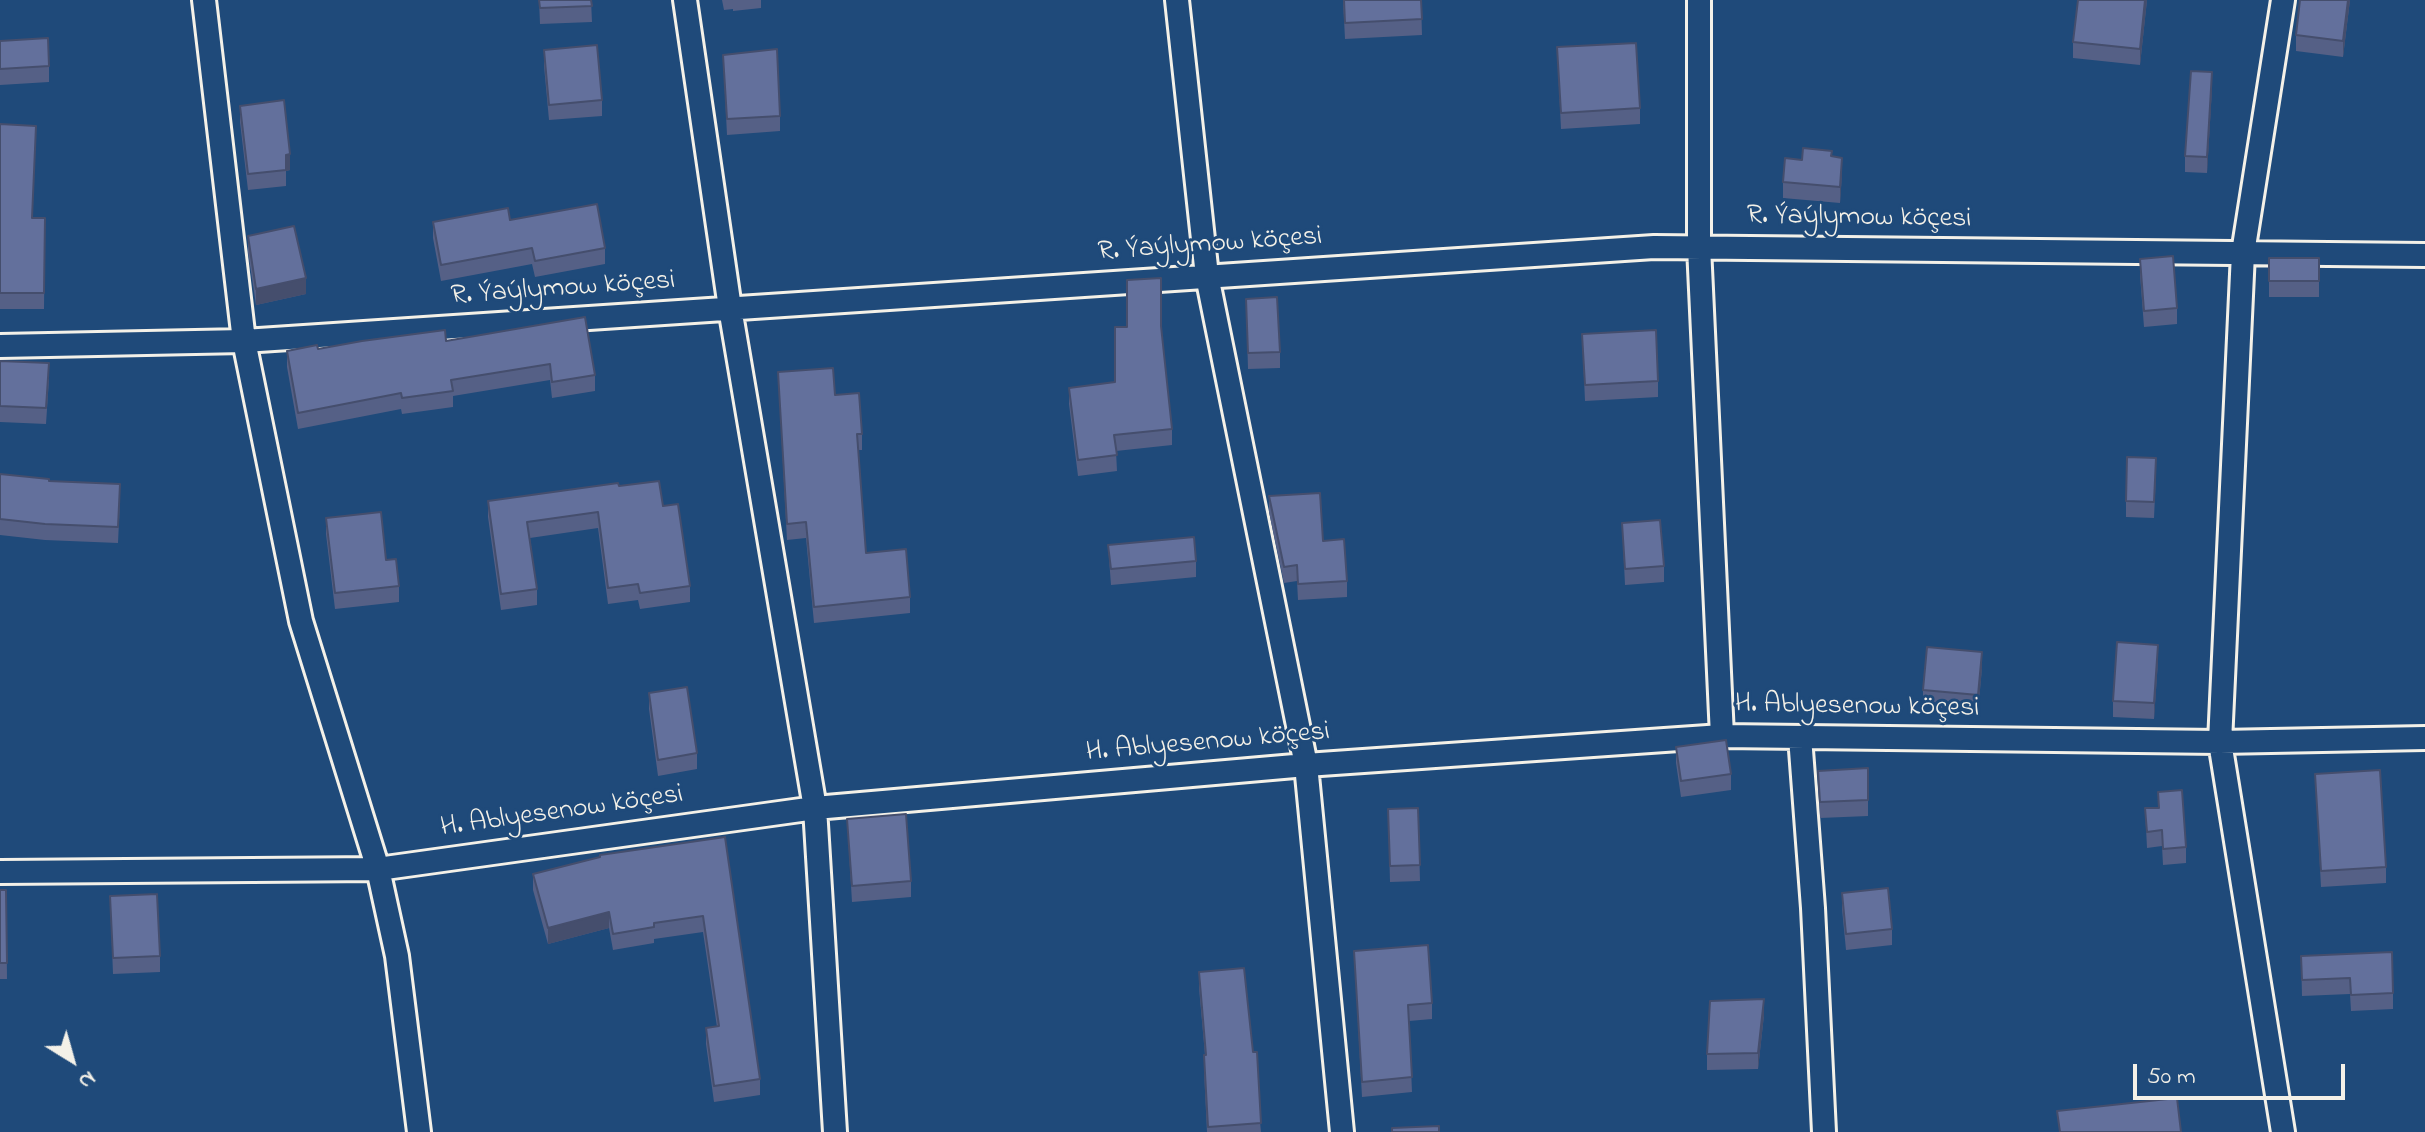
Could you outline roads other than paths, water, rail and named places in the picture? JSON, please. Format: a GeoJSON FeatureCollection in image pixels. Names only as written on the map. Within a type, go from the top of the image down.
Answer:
{"type":"FeatureCollection","features":[{"type":"Feature","properties":{"kind":"street"},"geometry":{"type":"LineString","coordinates":[[204,0],[244,341],[301,621],[378,869],[397,956],[419,1132]]}},
{"type":"Feature","properties":{"kind":"street"},"geometry":{"type":"LineString","coordinates":[[685,0],[730,308],[815,808],[835,1132]]}},
{"type":"Feature","properties":{"kind":"street"},"geometry":{"type":"LineString","coordinates":[[1177,0],[1207,276],[1306,765],[1342,1132]]}},
{"type":"Feature","properties":{"kind":"street"},"geometry":{"type":"LineString","coordinates":[[1699,0],[1699,247],[1722,736]]}},
{"type":"Feature","properties":{"kind":"street"},"geometry":{"type":"LineString","coordinates":[[2283,0],[2243,253],[2220,742],[2283,1132]]}},
{"type":"Feature","properties":{"kind":"street","name":"R. Ýaýlymow köçesi"},"geometry":{"type":"LineString","coordinates":[[0,346],[244,341],[1654,247],[2425,255]]}},
{"type":"Feature","properties":{"kind":"street","name":"H. Ablyesenow köçesi"},"geometry":{"type":"LineString","coordinates":[[0,872],[378,869],[815,808],[1306,765],[1722,736],[2220,742],[2425,738]]}},
{"type":"Feature","properties":{"kind":"street"},"geometry":{"type":"LineString","coordinates":[[1800,737],[1813,908],[1824,1132]]}}]}
